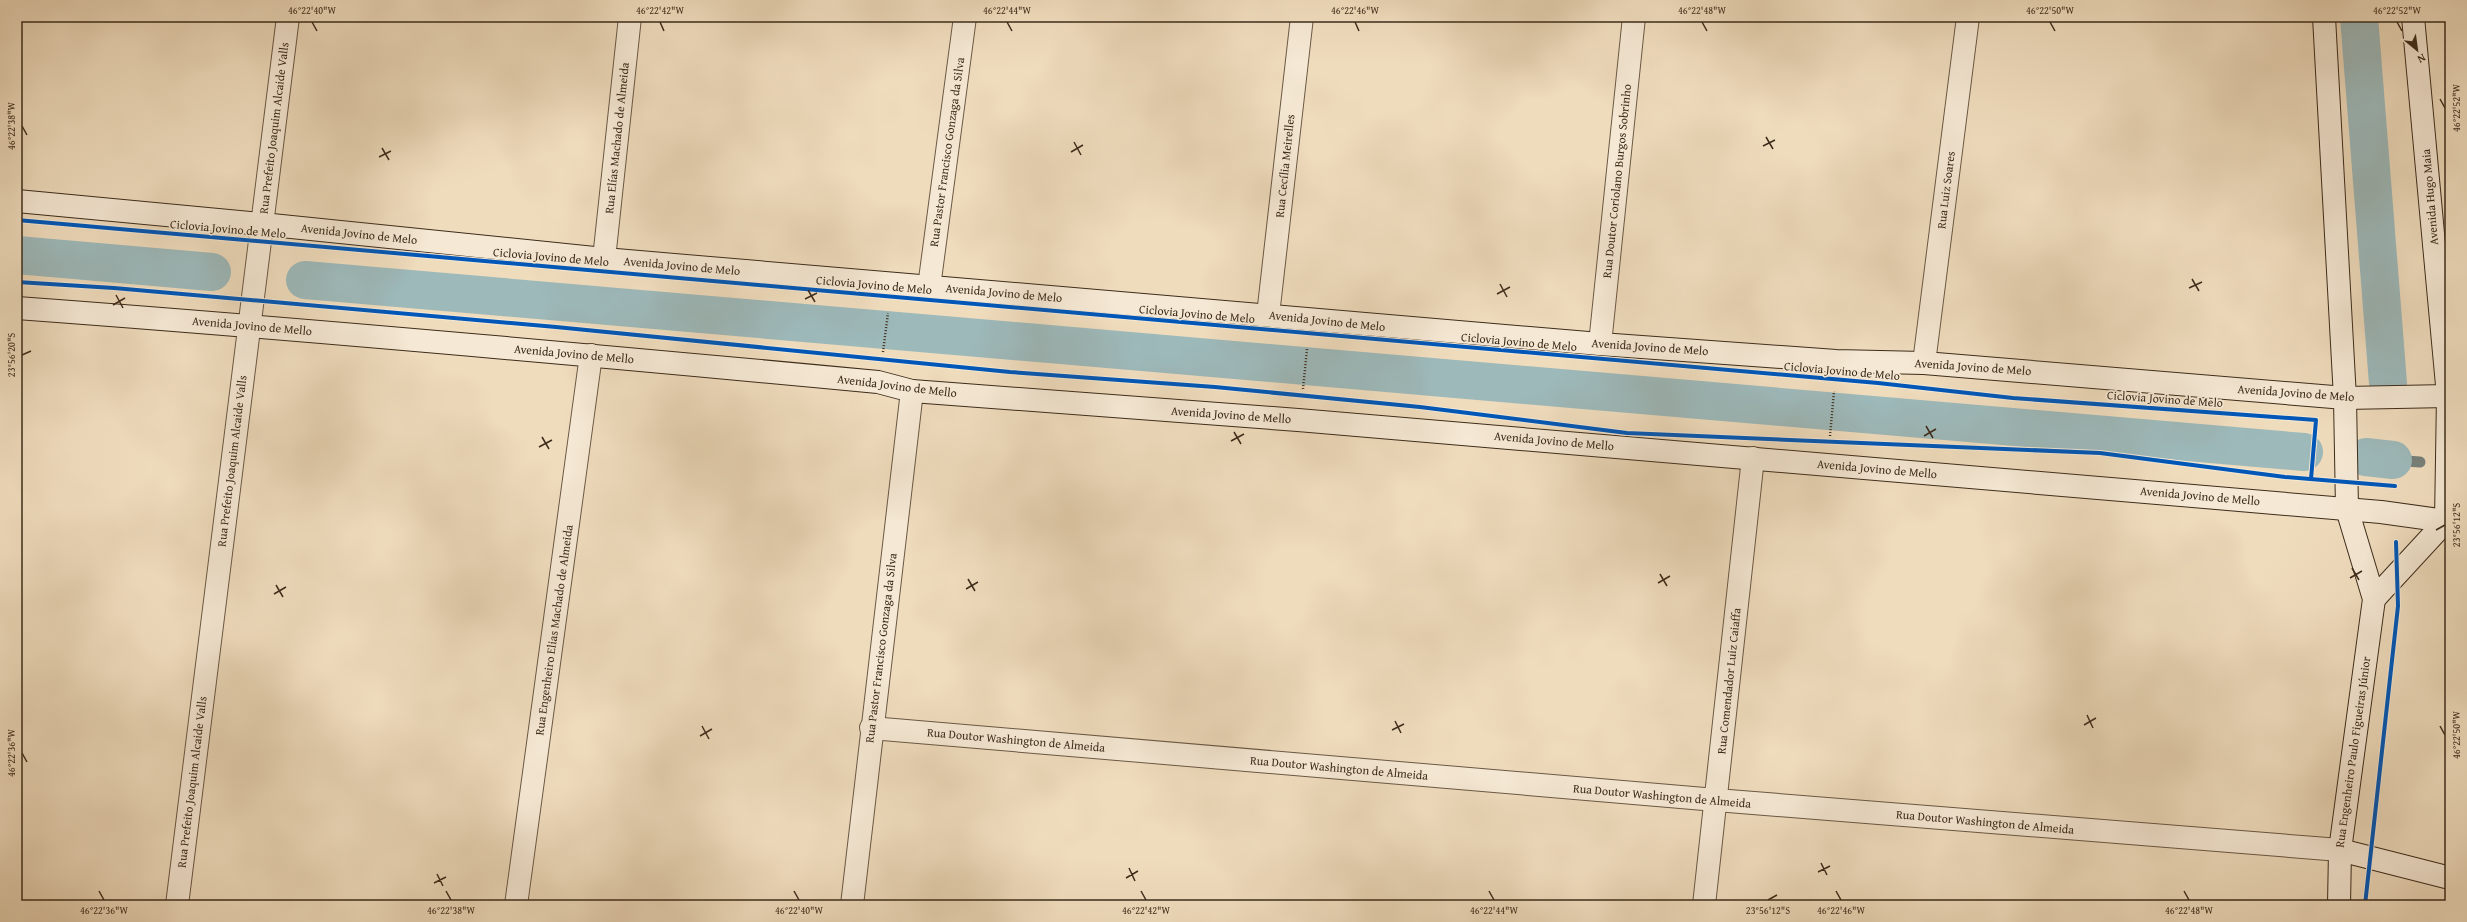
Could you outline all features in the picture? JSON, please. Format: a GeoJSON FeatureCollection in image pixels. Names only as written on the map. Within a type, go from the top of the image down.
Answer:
{"type":"FeatureCollection","features":[{"type":"Feature","properties":{"kind":"street","name":"Rua Prefeito Joaquim Alcaide Valls"},"geometry":{"type":"LineString","coordinates":[[177,905],[288,17]]}},
{"type":"Feature","properties":{"kind":"street","name":"Rua Elías Machado de Almeida"},"geometry":{"type":"LineString","coordinates":[[604,259],[630,17]]}},
{"type":"Feature","properties":{"kind":"street","name":"Rua Pastor Francisco Gonzaga da Silva"},"geometry":{"type":"LineString","coordinates":[[929,287],[965,17]]}},
{"type":"Feature","properties":{"kind":"street","name":"Rua Cecília Meirelles"},"geometry":{"type":"LineString","coordinates":[[1268,314],[1302,17]]}},
{"type":"Feature","properties":{"kind":"street","name":"Rua Doutor Coriolano Burgos Sobrinho"},"geometry":{"type":"LineString","coordinates":[[1600,344],[1634,17]]}},
{"type":"Feature","properties":{"kind":"street","name":"Rua Luiz Soares"},"geometry":{"type":"LineString","coordinates":[[1924,363],[1968,17]]}},
{"type":"Feature","properties":{"kind":"street"},"geometry":{"type":"LineString","coordinates":[[2324,17],[2345,398],[2347,509]]}},
{"type":"Feature","properties":{"kind":"street","name":"Avenida Hugo Maia"},"geometry":{"type":"LineString","coordinates":[[2413,17],[2449,396],[2448,522]]}},
{"type":"Feature","properties":{"kind":"street","name":"Avenida Jovino de Melo"},"geometry":{"type":"LineString","coordinates":[[17,201],[262,224],[604,259],[1268,314],[1317,321],[1600,344],[1836,360],[1924,363],[2345,398],[2449,396]]}},
{"type":"Feature","properties":{"kind":"street","name":"Avenida Jovino de Mello"},"geometry":{"type":"LineString","coordinates":[[17,308],[249,325],[878,382],[912,391],[1753,458],[2347,509],[2448,522]]}},
{"type":"Feature","properties":{"kind":"street","name":"Rua Engenheiro Elias Machado de Almeida"},"geometry":{"type":"LineString","coordinates":[[516,905],[591,356]]}},
{"type":"Feature","properties":{"kind":"street","name":"Rua Pastor Francisco Gonzaga da Silva"},"geometry":{"type":"LineString","coordinates":[[852,905],[871,728],[912,391]]}},
{"type":"Feature","properties":{"kind":"street","name":"Rua Comendador Luiz Caiaffa"},"geometry":{"type":"LineString","coordinates":[[1704,905],[1753,458]]}},
{"type":"Feature","properties":{"kind":"street","name":"Rua Engenheiro Paulo Figueiras Júnior"},"geometry":{"type":"LineString","coordinates":[[2339,905],[2340,850],[2374,599],[2347,509]]}},
{"type":"Feature","properties":{"kind":"street"},"geometry":{"type":"LineString","coordinates":[[2374,599],[2448,522]]}},
{"type":"Feature","properties":{"kind":"street","name":"Rua Doutor Washington de Almeida"},"geometry":{"type":"LineString","coordinates":[[871,728],[1716,800],[2340,850],[2450,878]]}},
{"type":"Feature","properties":{"kind":"path"},"geometry":{"type":"LineString","coordinates":[[882,355],[888,311]]}},
{"type":"Feature","properties":{"kind":"path"},"geometry":{"type":"LineString","coordinates":[[1302,392],[1308,345]]}},
{"type":"Feature","properties":{"kind":"path"},"geometry":{"type":"LineString","coordinates":[[1829,441],[1834,390]]}},
{"type":"Feature","properties":{"kind":"waterway"},"geometry":{"type":"LineString","coordinates":[[2359,17],[2388,383]]}},
{"type":"Feature","properties":{"kind":"waterway"},"geometry":{"type":"LineString","coordinates":[[17,255],[212,272]]}},
{"type":"Feature","properties":{"kind":"waterway"},"geometry":{"type":"LineString","coordinates":[[305,280],[2304,452]]}},
{"type":"Feature","properties":{"kind":"waterway"},"geometry":{"type":"LineString","coordinates":[[2366,457],[2393,460]]}},
{"type":"Feature","properties":{"kind":"waterway"},"geometry":{"type":"LineString","coordinates":[[2393,460],[2420,462]]}},
{"type":"Feature","properties":{"kind":"cycle path","name":"Ciclovia Jovino de Melo"},"geometry":{"type":"LineString","coordinates":[[17,220],[1878,383],[2013,398],[2316,420],[2311,479]]}},
{"type":"Feature","properties":{"kind":"cycle path"},"geometry":{"type":"LineString","coordinates":[[17,282],[114,288],[556,327],[1010,372],[1215,387],[1420,407],[1627,433],[2100,453],[2285,477],[2395,486]]}},
{"type":"Feature","properties":{"kind":"cycle path"},"geometry":{"type":"LineString","coordinates":[[2365,905],[2398,606],[2396,542]]}}]}
